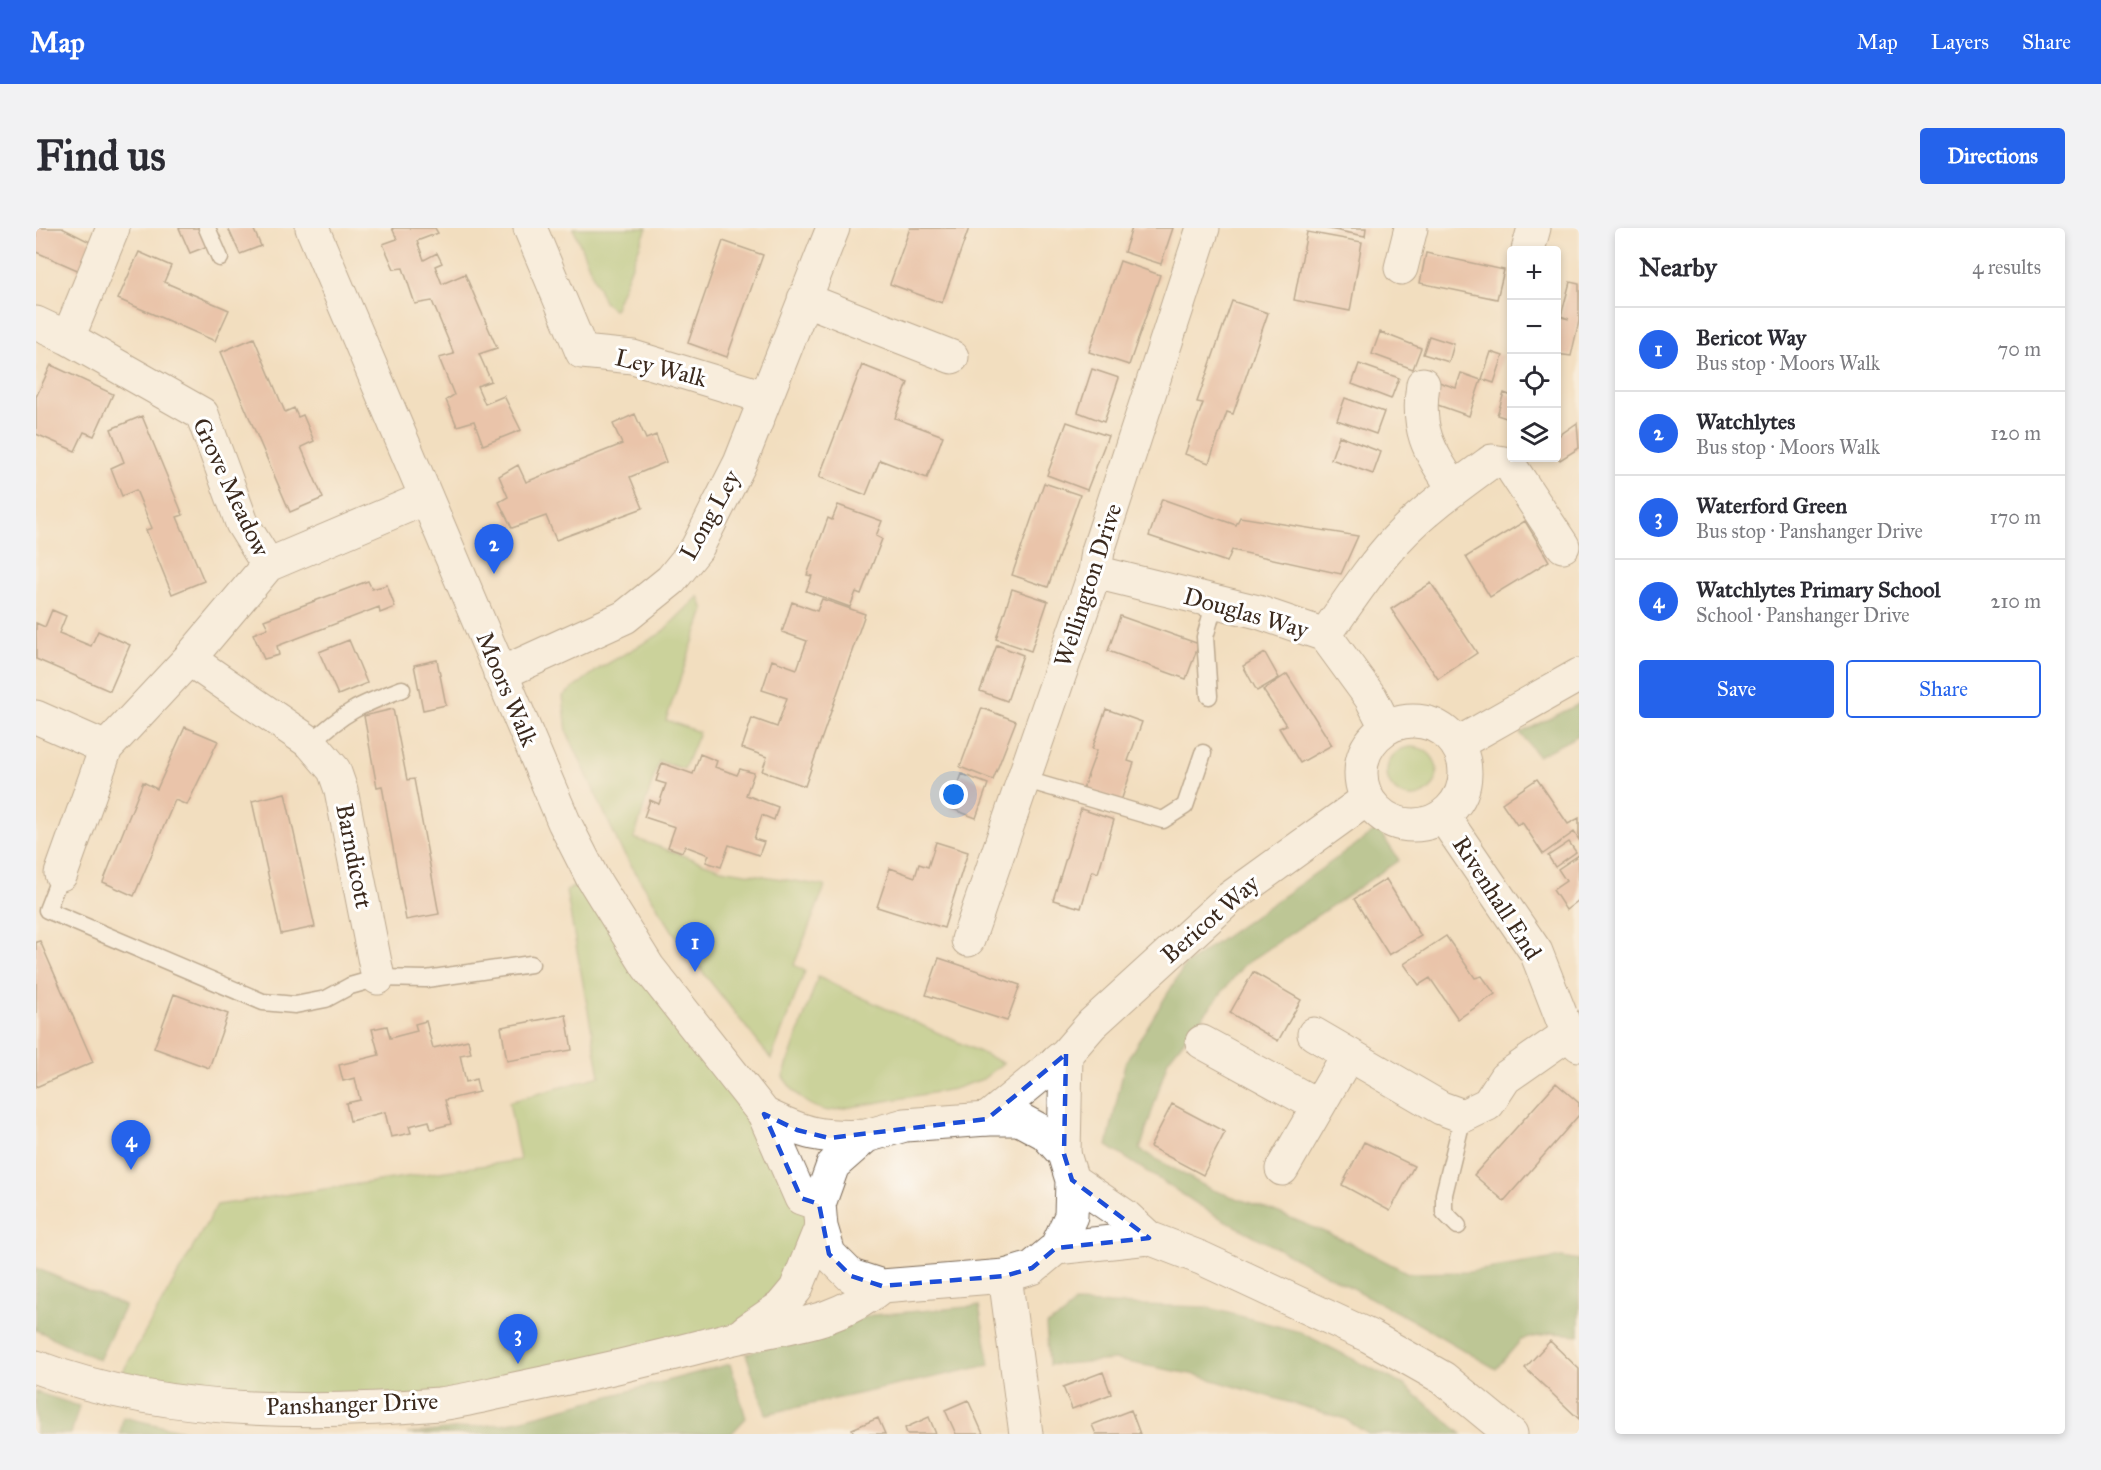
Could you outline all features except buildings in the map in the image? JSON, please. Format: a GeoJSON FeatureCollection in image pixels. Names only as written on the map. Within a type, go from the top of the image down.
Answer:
{"type":"FeatureCollection","features":[{"type":"Feature","properties":{"kind":"street"},"geometry":{"type":"LineString","coordinates":[[68,338],[113,228]]}},
{"type":"Feature","properties":{"kind":"street","name":"Moors Walk"},"geometry":{"type":"LineString","coordinates":[[312,228],[500,674],[564,822],[591,877],[648,967],[764,1114],[801,1198],[820,1215]]}},
{"type":"Feature","properties":{"kind":"street","name":"Ley Walk"},"geometry":{"type":"LineString","coordinates":[[530,228],[582,352],[633,357],[764,397]]}},
{"type":"Feature","properties":{"kind":"street","name":"Long Ley"},"geometry":{"type":"LineString","coordinates":[[500,674],[625,617],[672,580],[702,537],[740,463],[764,397],[833,228]]}},
{"type":"Feature","properties":{"kind":"street","name":"Wellington Drive"},"geometry":{"type":"LineString","coordinates":[[968,940],[1095,572],[1098,551],[1203,228]]}},
{"type":"Feature","properties":{"kind":"street"},"geometry":{"type":"LineString","coordinates":[[1401,268],[1411,228]]}},
{"type":"Feature","properties":{"kind":"street"},"geometry":{"type":"LineString","coordinates":[[1529,246],[1534,228]]}},
{"type":"Feature","properties":{"kind":"street"},"geometry":{"type":"LineString","coordinates":[[804,299],[952,357]]}},
{"type":"Feature","properties":{"kind":"street","name":"Grove Meadow"},"geometry":{"type":"LineString","coordinates":[[36,323],[68,338],[202,414],[242,523],[267,565]]}},
{"type":"Feature","properties":{"kind":"street"},"geometry":{"type":"LineString","coordinates":[[1423,384],[1420,409],[1427,447],[1454,489]]}},
{"type":"Feature","properties":{"kind":"street"},"geometry":{"type":"LineString","coordinates":[[1325,635],[1369,573],[1398,538],[1454,489],[1492,461],[1509,464],[1563,546]]}},
{"type":"Feature","properties":{"kind":"street"},"geometry":{"type":"LineString","coordinates":[[61,874],[106,748],[189,659],[267,565],[426,498]]}},
{"type":"Feature","properties":{"kind":"street","name":"Douglas Way"},"geometry":{"type":"LineString","coordinates":[[1095,572],[1258,612],[1325,635],[1371,698],[1386,728]]}},
{"type":"Feature","properties":{"kind":"street","name":"Barndicott"},"geometry":{"type":"LineString","coordinates":[[189,659],[311,743],[334,770],[341,790],[378,978]]}},
{"type":"Feature","properties":{"kind":"street"},"geometry":{"type":"LineString","coordinates":[[1457,744],[1579,675]]}},
{"type":"Feature","properties":{"kind":"street"},"geometry":{"type":"LineString","coordinates":[[36,717],[106,748]]}},
{"type":"Feature","properties":{"kind":"street"},"geometry":{"type":"LineString","coordinates":[[1417,720],[1432,724],[1446,732],[1457,744],[1464,758],[1466,774],[1455,804],[1443,816],[1427,823],[1410,825],[1393,821],[1378,812],[1367,799],[1362,784],[1361,767],[1365,752],[1374,738],[1386,728],[1401,722],[1417,720]]}},
{"type":"Feature","properties":{"kind":"street","name":"Bericot Way"},"geometry":{"type":"LineString","coordinates":[[987,1119],[1066,1054],[1092,1024],[1230,898],[1367,799]]}},
{"type":"Feature","properties":{"kind":"street","name":"Rivenhall End"},"geometry":{"type":"LineString","coordinates":[[1443,816],[1536,952],[1573,1039]]}},
{"type":"Feature","properties":{"kind":"street"},"geometry":{"type":"LineString","coordinates":[[1314,1034],[1440,1108],[1463,1116],[1488,1104],[1505,1078],[1573,1039]]}},
{"type":"Feature","properties":{"kind":"street"},"geometry":{"type":"LineString","coordinates":[[1202,1041],[1317,1105]]}},
{"type":"Feature","properties":{"kind":"street"},"geometry":{"type":"LineString","coordinates":[[820,1215],[829,1254],[851,1276],[882,1286],[1005,1276],[1032,1268],[1056,1248],[1071,1216],[1066,1054]]}},
{"type":"Feature","properties":{"kind":"street"},"geometry":{"type":"LineString","coordinates":[[1282,1168],[1348,1055]]}},
{"type":"Feature","properties":{"kind":"street","name":"Moors Walk"},"geometry":{"type":"LineString","coordinates":[[764,1114],[812,1135],[829,1138],[866,1136]]}},
{"type":"Feature","properties":{"kind":"street"},"geometry":{"type":"LineString","coordinates":[[866,1136],[904,1125],[1019,1119],[1045,1133],[1068,1167],[1149,1238],[1201,1258],[1370,1336],[1443,1378],[1512,1434]]}},
{"type":"Feature","properties":{"kind":"street","name":"Panshanger Drive"},"geometry":{"type":"LineString","coordinates":[[737,1337],[781,1307],[796,1289],[834,1165],[866,1136]]}},
{"type":"Feature","properties":{"kind":"street"},"geometry":{"type":"LineString","coordinates":[[1056,1248],[1149,1238]]}},
{"type":"Feature","properties":{"kind":"street"},"geometry":{"type":"LineString","coordinates":[[1005,1276],[1026,1434]]}},
{"type":"Feature","properties":{"kind":"street","name":"Panshanger Drive"},"geometry":{"type":"LineString","coordinates":[[36,1367],[73,1381],[196,1404],[316,1410],[441,1404],[605,1371],[737,1337],[807,1324],[859,1305],[882,1286]]}},
{"type":"Feature","properties":{"kind":"lane"},"geometry":{"type":"LineString","coordinates":[[207,228],[220,258]]}},
{"type":"Feature","properties":{"kind":"lane"},"geometry":{"type":"LineString","coordinates":[[1209,696],[1205,637],[1215,602]]}},
{"type":"Feature","properties":{"kind":"lane"},"geometry":{"type":"LineString","coordinates":[[311,743],[338,717],[356,707],[402,689]]}},
{"type":"Feature","properties":{"kind":"lane"},"geometry":{"type":"LineString","coordinates":[[1023,779],[1163,820],[1185,806],[1203,753]]}},
{"type":"Feature","properties":{"kind":"lane"},"geometry":{"type":"LineString","coordinates":[[61,874],[47,910],[263,1002],[295,1005],[326,999],[350,986],[378,978],[426,979],[531,964]]}},
{"type":"Feature","properties":{"kind":"lane"},"geometry":{"type":"LineString","coordinates":[[1458,1226],[1444,1212],[1444,1194],[1463,1116]]}},
{"type":"Feature","properties":{"kind":"highlighted area"},"geometry":{"type":"Polygon","coordinates":[[[1066,1054],[1064,1154],[1072,1180],[1149,1238],[1056,1248],[1032,1268],[1005,1276],[882,1286],[851,1276],[829,1254],[819,1204],[801,1198],[764,1114],[797,1130],[829,1138],[987,1119],[1066,1054]]]}},
{"type":"Feature","properties":{"kind":"green space"},"geometry":{"type":"Polygon","coordinates":[[[573,228],[647,228],[614,310],[604,302],[573,228]]]}},
{"type":"Feature","properties":{"kind":"green space"},"geometry":{"type":"Polygon","coordinates":[[[699,596],[704,610],[666,720],[699,732],[684,769],[659,761],[634,838],[721,869],[825,886],[794,965],[805,971],[771,1059],[680,943],[621,849],[567,732],[563,696],[600,668],[660,634],[699,596]]]}},
{"type":"Feature","properties":{"kind":"green space"},"geometry":{"type":"Polygon","coordinates":[[[1579,704],[1579,735],[1538,756],[1520,733],[1579,704]]]}},
{"type":"Feature","properties":{"kind":"green space"},"geometry":{"type":"Polygon","coordinates":[[[1407,747],[1417,747],[1430,754],[1437,767],[1437,777],[1430,790],[1417,797],[1407,797],[1398,793],[1391,786],[1387,777],[1387,767],[1391,758],[1398,751],[1407,747]]]}},
{"type":"Feature","properties":{"kind":"green space"},"geometry":{"type":"Polygon","coordinates":[[[1378,829],[1399,860],[1243,966],[1168,1060],[1140,1150],[1210,1189],[1274,1211],[1346,1241],[1408,1273],[1469,1272],[1562,1257],[1579,1260],[1579,1335],[1551,1333],[1521,1340],[1496,1369],[1412,1320],[1213,1214],[1107,1146],[1125,1063],[1185,965],[1378,829]]]}},
{"type":"Feature","properties":{"kind":"green space"},"geometry":{"type":"Polygon","coordinates":[[[592,877],[819,1204],[805,1268],[737,1337],[441,1403],[113,1389],[217,1205],[520,1160],[509,1102],[600,1076],[566,891],[592,877]]]}},
{"type":"Feature","properties":{"kind":"green space"},"geometry":{"type":"Polygon","coordinates":[[[818,977],[1003,1063],[983,1079],[954,1089],[829,1111],[814,1107],[797,1095],[783,1077],[818,977]]]}},
{"type":"Feature","properties":{"kind":"green space"},"geometry":{"type":"Polygon","coordinates":[[[36,1268],[125,1306],[99,1360],[36,1330],[36,1268]]]}},
{"type":"Feature","properties":{"kind":"green space"},"geometry":{"type":"Polygon","coordinates":[[[1074,1303],[1206,1307],[1300,1332],[1404,1385],[1462,1434],[1368,1434],[1345,1419],[1196,1375],[1116,1360],[1049,1365],[1046,1325],[1064,1315],[1074,1303]]]}},
{"type":"Feature","properties":{"kind":"green space"},"geometry":{"type":"Polygon","coordinates":[[[979,1306],[990,1365],[766,1414],[746,1354],[872,1315],[979,1306]]]}},
{"type":"Feature","properties":{"kind":"green space"},"geometry":{"type":"Polygon","coordinates":[[[730,1364],[746,1418],[731,1434],[407,1434],[508,1423],[730,1364]]]}},
{"type":"Feature","properties":{"kind":"green space"},"geometry":{"type":"Polygon","coordinates":[[[36,1392],[79,1406],[71,1434],[36,1434],[36,1392]]]}},
{"type":"Feature","properties":{"kind":"green space"},"geometry":{"type":"Polygon","coordinates":[[[123,1417],[196,1434],[120,1434],[123,1417]]]}},
{"type":"Feature","properties":{"kind":"place","name":"Watchlytes"},"geometry":{"type":"Point","coordinates":[494,574]}},
{"type":"Feature","properties":{"kind":"place","name":"Bericot Way"},"geometry":{"type":"Point","coordinates":[695,972]}},
{"type":"Feature","properties":{"kind":"place","name":"Watchlytes Primary School"},"geometry":{"type":"Point","coordinates":[131,1170]}},
{"type":"Feature","properties":{"kind":"place","name":"Waterford Green"},"geometry":{"type":"Point","coordinates":[518,1364]}}]}
